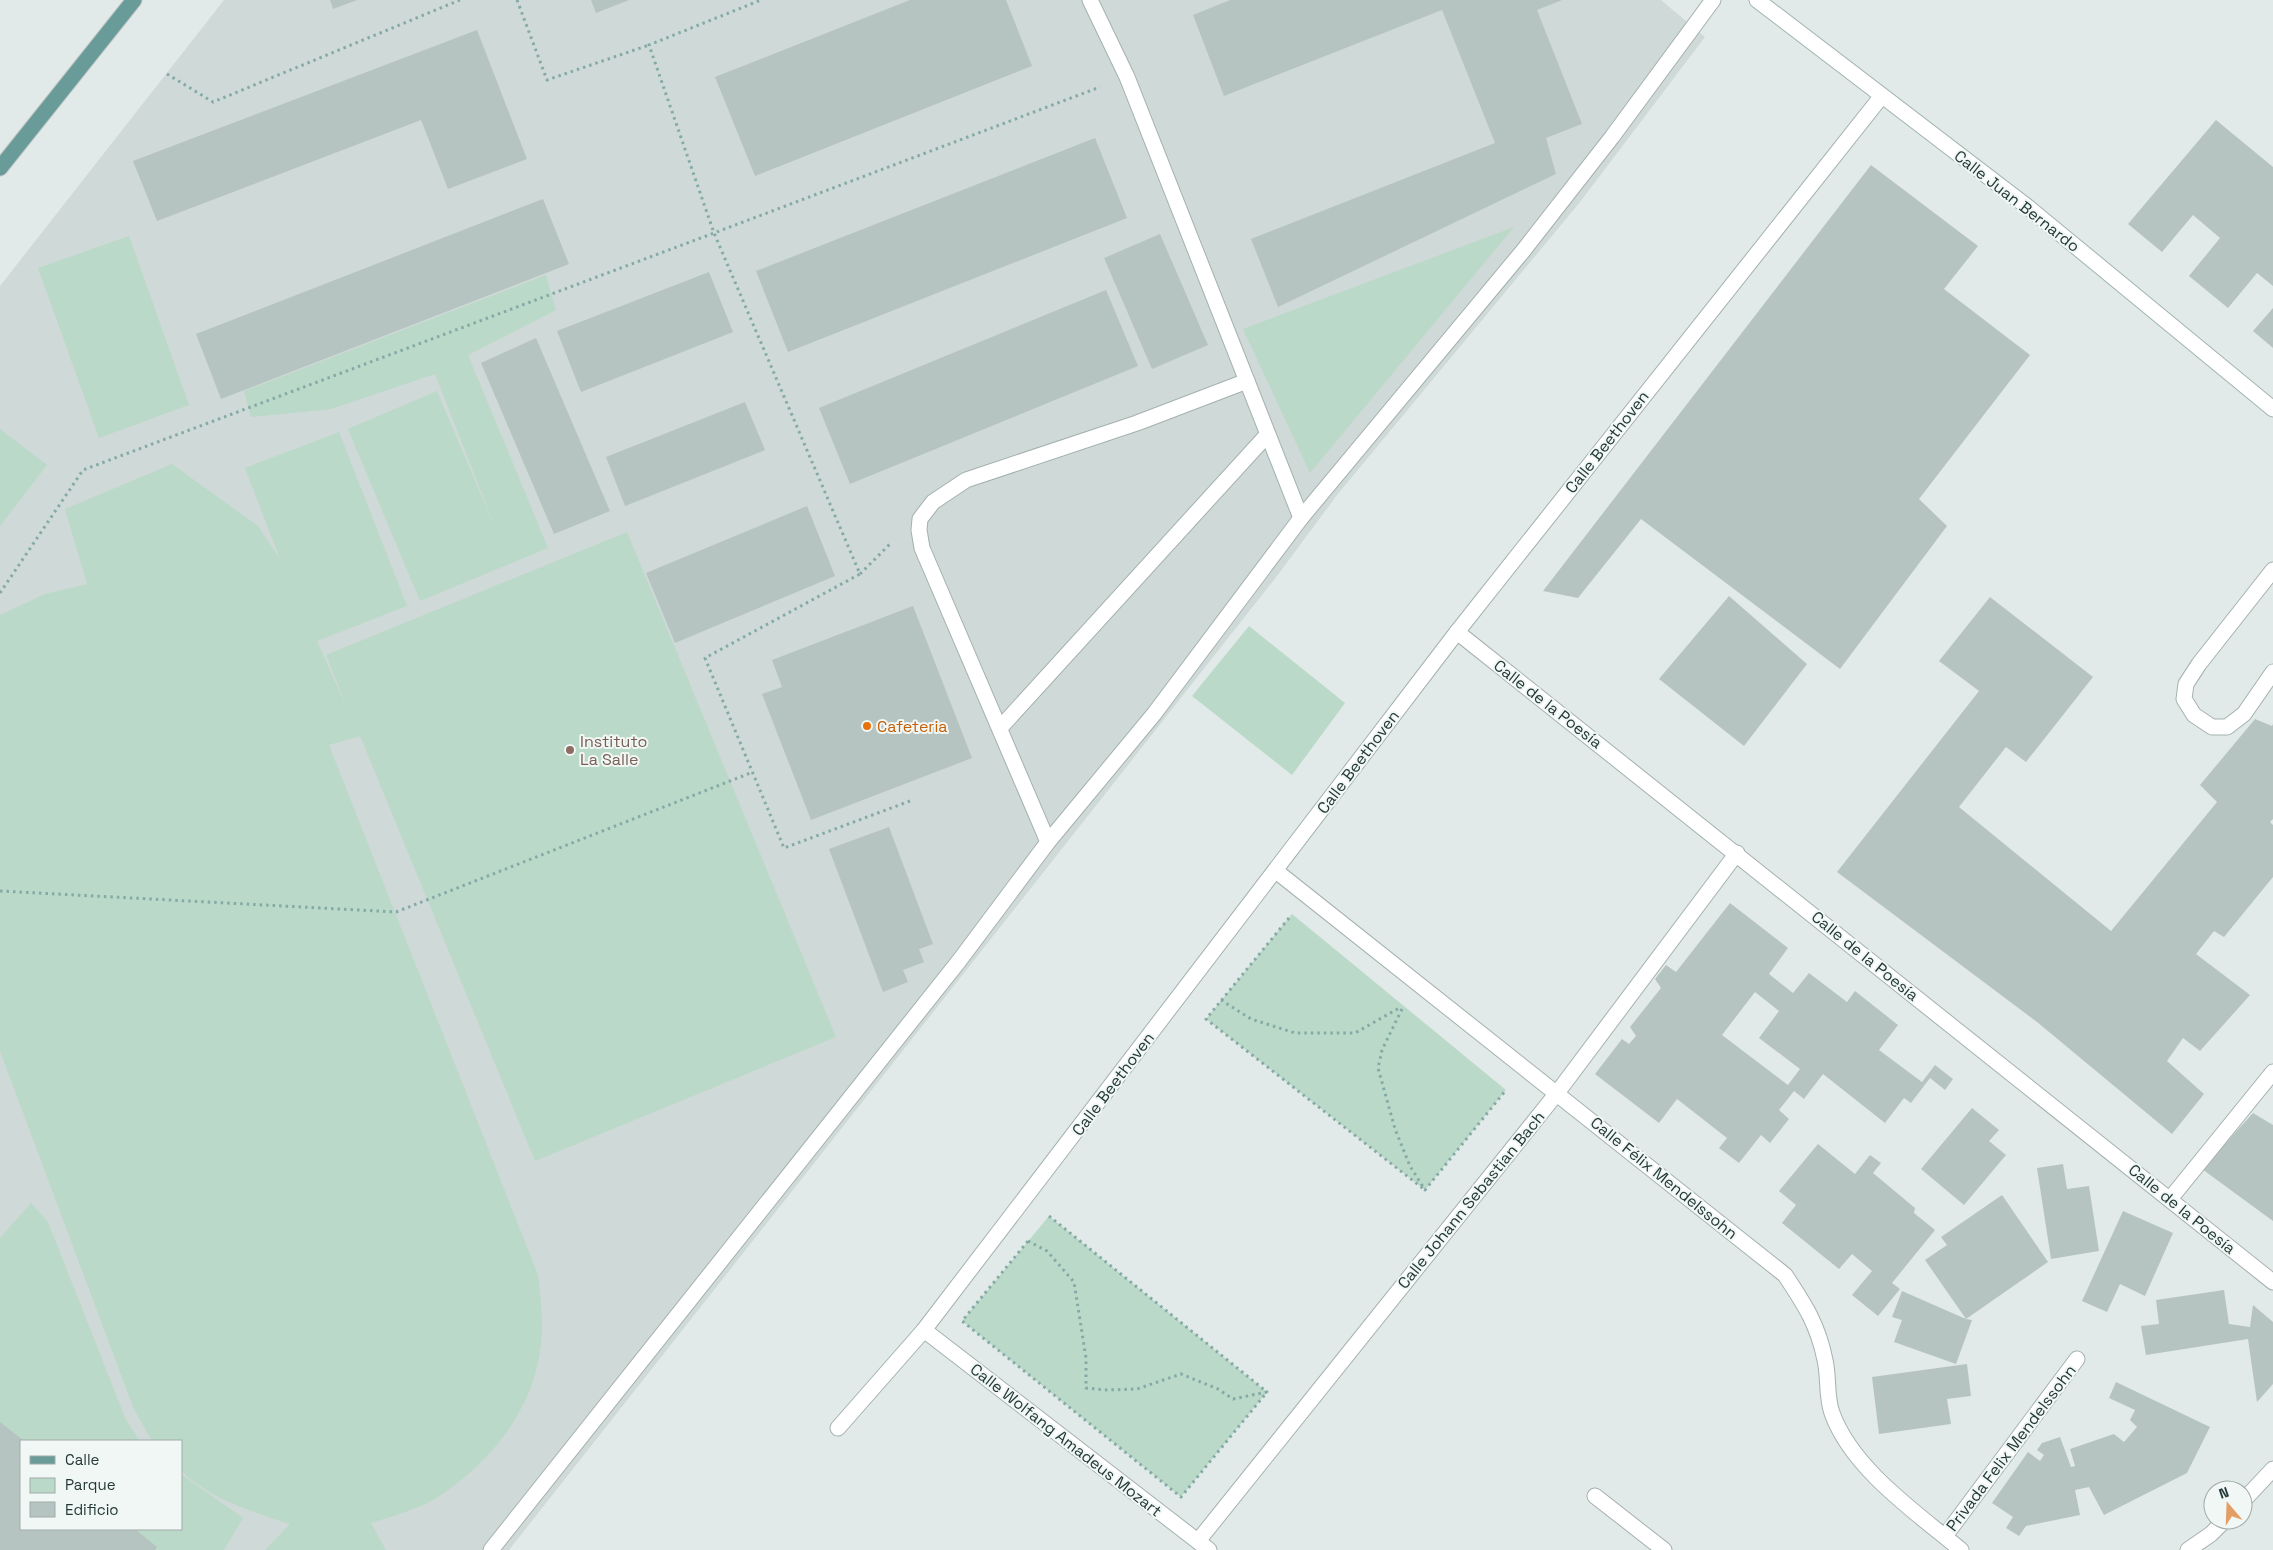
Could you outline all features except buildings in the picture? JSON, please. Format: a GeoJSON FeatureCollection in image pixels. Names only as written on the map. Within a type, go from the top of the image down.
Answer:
{"type":"FeatureCollection","features":[{"type":"Feature","properties":{"kind":"main road"},"geometry":{"type":"LineString","coordinates":[[0,168],[134,0]]}},
{"type":"Feature","properties":{"kind":"street"},"geometry":{"type":"LineString","coordinates":[[1090,0],[1127,77],[1267,435],[1302,518]]}},
{"type":"Feature","properties":{"kind":"street"},"geometry":{"type":"LineString","coordinates":[[491,1550],[959,961],[1048,842],[1154,714],[1302,518],[1523,251],[1612,137],[1713,0]]}},
{"type":"Feature","properties":{"kind":"street","name":"Calle Juan Bernardo"},"geometry":{"type":"LineString","coordinates":[[1757,0],[1881,97],[2029,208],[2273,409]]}},
{"type":"Feature","properties":{"kind":"street","name":"Calle Beethoven"},"geometry":{"type":"LineString","coordinates":[[838,1428],[924,1330],[1276,871],[1456,632],[1881,97]]}},
{"type":"Feature","properties":{"kind":"street"},"geometry":{"type":"LineString","coordinates":[[1048,842],[922,548],[919,530],[920,519],[927,509],[966,480],[1137,423],[1247,381]]}},
{"type":"Feature","properties":{"kind":"street"},"geometry":{"type":"LineString","coordinates":[[1000,728],[1267,435]]}},
{"type":"Feature","properties":{"kind":"street"},"geometry":{"type":"LineString","coordinates":[[2273,570],[2199,664],[2186,684],[2184,699],[2194,715],[2212,727],[2227,727],[2244,714],[2273,672]]}},
{"type":"Feature","properties":{"kind":"street","name":"Calle de la Poesía"},"geometry":{"type":"LineString","coordinates":[[1456,632],[1737,853],[2273,1282]]}},
{"type":"Feature","properties":{"kind":"street","name":"Calle Johann Sebastian Bach"},"geometry":{"type":"LineString","coordinates":[[1203,1546],[1557,1093],[1737,853]]}},
{"type":"Feature","properties":{"kind":"street","name":"Calle Félix Mendelssohn"},"geometry":{"type":"LineString","coordinates":[[1276,871],[1785,1275],[1811,1314],[1825,1361],[1831,1412],[1850,1449],[1914,1514],[1961,1550]]}},
{"type":"Feature","properties":{"kind":"street"},"geometry":{"type":"LineString","coordinates":[[2170,1199],[2273,1072]]}},
{"type":"Feature","properties":{"kind":"street","name":"Calle Wolfang Amadeus Mozart"},"geometry":{"type":"LineString","coordinates":[[924,1330],[1203,1546]]}},
{"type":"Feature","properties":{"kind":"street","name":"Privada Felix Mendelssohn"},"geometry":{"type":"LineString","coordinates":[[1944,1536],[2077,1359]]}},
{"type":"Feature","properties":{"kind":"street"},"geometry":{"type":"LineString","coordinates":[[2253,1490],[2273,1469]]}},
{"type":"Feature","properties":{"kind":"street"},"geometry":{"type":"LineString","coordinates":[[1595,1496],[1664,1550]]}},
{"type":"Feature","properties":{"kind":"street"},"geometry":{"type":"LineString","coordinates":[[2188,1550],[2215,1530]]}},
{"type":"Feature","properties":{"kind":"path"},"geometry":{"type":"LineString","coordinates":[[167,74],[213,102],[460,0]]}},
{"type":"Feature","properties":{"kind":"path"},"geometry":{"type":"LineString","coordinates":[[517,0],[547,80],[649,45],[760,0]]}},
{"type":"Feature","properties":{"kind":"path"},"geometry":{"type":"LineString","coordinates":[[649,45],[714,233],[860,574],[705,658],[784,848],[910,801]]}},
{"type":"Feature","properties":{"kind":"path"},"geometry":{"type":"LineString","coordinates":[[0,593],[83,470],[1127,77]]}},
{"type":"Feature","properties":{"kind":"path"},"geometry":{"type":"LineString","coordinates":[[0,891],[396,912],[753,772]]}},
{"type":"Feature","properties":{"kind":"path"},"geometry":{"type":"LineString","coordinates":[[1292,914],[1206,1020],[1425,1190]]}},
{"type":"Feature","properties":{"kind":"path"},"geometry":{"type":"LineString","coordinates":[[1221,1000],[1251,1019],[1295,1033],[1355,1033],[1404,1006]]}},
{"type":"Feature","properties":{"kind":"path"},"geometry":{"type":"LineString","coordinates":[[1396,1000],[1404,1006]]}},
{"type":"Feature","properties":{"kind":"path"},"geometry":{"type":"LineString","coordinates":[[1404,1006],[1382,1050],[1378,1068],[1395,1129],[1410,1166],[1425,1190]]}},
{"type":"Feature","properties":{"kind":"path"},"geometry":{"type":"LineString","coordinates":[[1425,1190],[1506,1090],[1499,1084]]}},
{"type":"Feature","properties":{"kind":"path"},"geometry":{"type":"LineString","coordinates":[[1043,1222],[1048,1216],[1267,1392]]}},
{"type":"Feature","properties":{"kind":"path"},"geometry":{"type":"LineString","coordinates":[[1033,1235],[962,1321],[1181,1497],[1267,1392]]}},
{"type":"Feature","properties":{"kind":"path"},"geometry":{"type":"LineString","coordinates":[[1028,1241],[1047,1251],[1074,1282],[1086,1358],[1086,1388],[1107,1390],[1136,1389],[1181,1374],[1218,1389],[1233,1399],[1267,1392]]}},
{"type":"Feature","properties":{"kind":"shaded area","name":"Instituto La Salle"},"geometry":{"type":"Polygon","coordinates":[[[224,0],[1661,0],[1705,37],[1580,202],[1337,495],[1277,576],[509,1550],[0,1550],[0,286],[224,0]]]}},
{"type":"Feature","properties":{"kind":"green space"},"geometry":{"type":"Polygon","coordinates":[[[1514,227],[1310,473],[1243,329],[1514,227]]]}},
{"type":"Feature","properties":{"kind":"green space"},"geometry":{"type":"Polygon","coordinates":[[[129,236],[189,405],[99,438],[38,268],[129,236]]]}},
{"type":"Feature","properties":{"kind":"green space"},"geometry":{"type":"Polygon","coordinates":[[[546,275],[556,310],[468,355],[548,548],[420,601],[348,429],[437,391],[496,530],[435,374],[331,409],[251,417],[244,391],[546,275]]]}},
{"type":"Feature","properties":{"kind":"green space"},"geometry":{"type":"Polygon","coordinates":[[[0,429],[47,465],[0,526],[0,429]]]}},
{"type":"Feature","properties":{"kind":"green space"},"geometry":{"type":"Polygon","coordinates":[[[339,432],[407,606],[317,641],[348,710],[326,655],[627,532],[836,1037],[535,1161],[360,736],[329,745],[538,1275],[542,1313],[540,1351],[535,1373],[528,1394],[506,1433],[476,1467],[441,1495],[416,1508],[371,1523],[386,1550],[265,1550],[290,1524],[232,1503],[193,1481],[182,1472],[182,1440],[151,1440],[133,1407],[0,1051],[0,615],[45,594],[87,584],[65,509],[172,464],[258,526],[280,559],[245,468],[339,432]]]}},
{"type":"Feature","properties":{"kind":"green space"},"geometry":{"type":"Polygon","coordinates":[[[1249,626],[1345,703],[1292,775],[1192,696],[1249,626]]]}},
{"type":"Feature","properties":{"kind":"green space"},"geometry":{"type":"Polygon","coordinates":[[[1292,914],[1506,1090],[1425,1190],[1206,1019],[1292,914]]]}},
{"type":"Feature","properties":{"kind":"green space"},"geometry":{"type":"Polygon","coordinates":[[[31,1203],[48,1222],[126,1420],[139,1440],[20,1440],[20,1530],[182,1530],[182,1475],[243,1518],[224,1550],[0,1550],[0,1238],[31,1203]]]}},
{"type":"Feature","properties":{"kind":"green space"},"geometry":{"type":"Polygon","coordinates":[[[1049,1216],[1267,1392],[1181,1497],[962,1321],[1049,1216]]]}},
{"type":"Feature","properties":{"kind":"place","name":"Cafeteria"},"geometry":{"type":"Point","coordinates":[867,726]}},
{"type":"Feature","properties":{"kind":"place","name":"Instituto La Salle"},"geometry":{"type":"Point","coordinates":[570,750]}}]}
